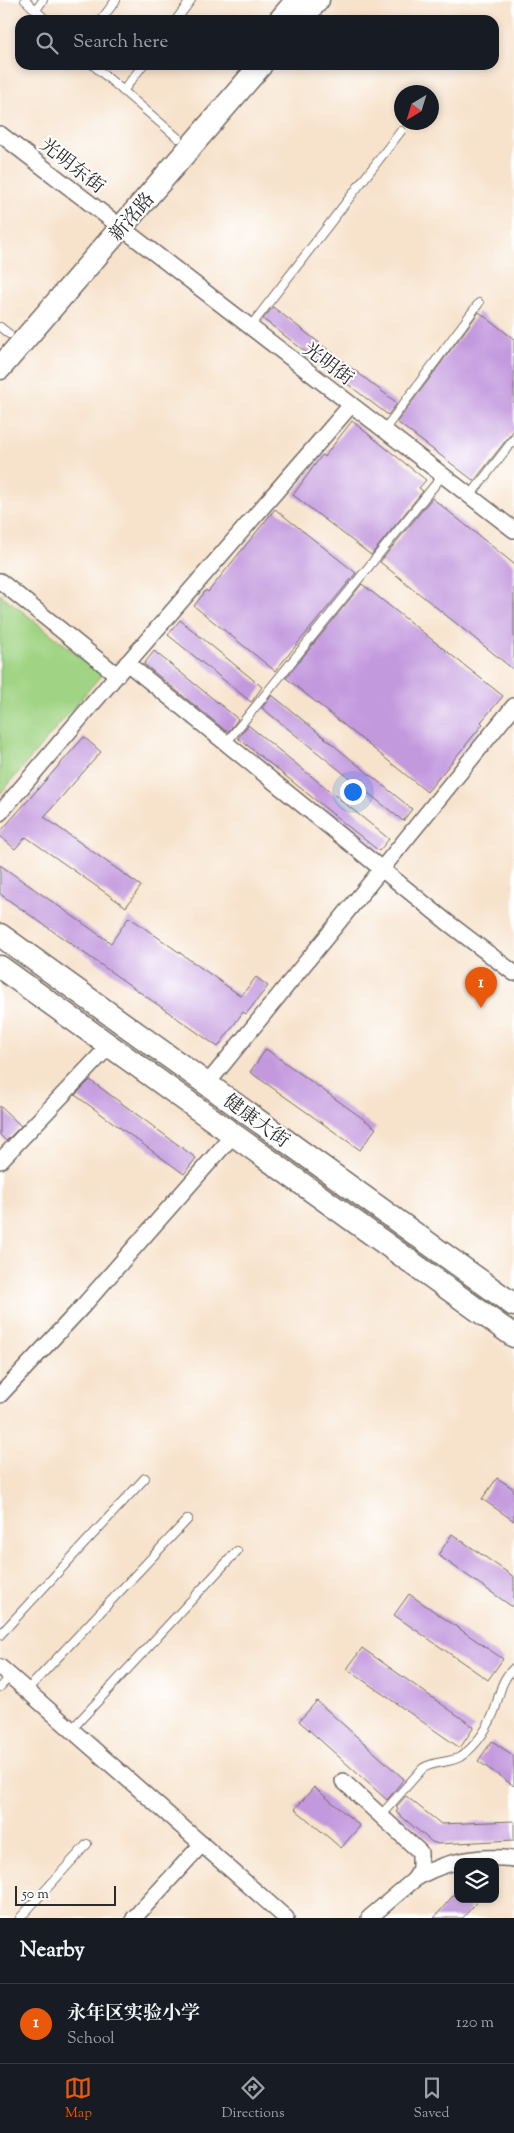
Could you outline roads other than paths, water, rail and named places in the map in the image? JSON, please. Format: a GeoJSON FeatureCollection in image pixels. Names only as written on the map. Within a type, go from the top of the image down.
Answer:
{"type":"FeatureCollection","features":[{"type":"Feature","properties":{"kind":"main road"},"geometry":{"type":"LineString","coordinates":[[284,15],[297,0]]}},
{"type":"Feature","properties":{"kind":"main road"},"geometry":{"type":"LineString","coordinates":[[304,15],[318,0]]}},
{"type":"Feature","properties":{"kind":"main road","name":"新洺路"},"geometry":{"type":"LineString","coordinates":[[0,368],[178,138],[237,70]]}},
{"type":"Feature","properties":{"kind":"main road","name":"新洺路"},"geometry":{"type":"LineString","coordinates":[[3,335],[114,223],[257,70]]}},
{"type":"Feature","properties":{"kind":"main road","name":"健康大街"},"geometry":{"type":"LineString","coordinates":[[0,935],[514,1305]]}},
{"type":"Feature","properties":{"kind":"main road","name":"健康大街"},"geometry":{"type":"LineString","coordinates":[[0,967],[514,1336]]}},
{"type":"Feature","properties":{"kind":"street","name":"光明东街"},"geometry":{"type":"LineString","coordinates":[[0,134],[114,223]]}},
{"type":"Feature","properties":{"kind":"street","name":"光明街"},"geometry":{"type":"LineString","coordinates":[[114,223],[514,530]]}},
{"type":"Feature","properties":{"kind":"street"},"geometry":{"type":"LineString","coordinates":[[0,813],[351,405]]}},
{"type":"Feature","properties":{"kind":"street"},"geometry":{"type":"LineString","coordinates":[[0,581],[226,743],[447,922],[514,973]]}},
{"type":"Feature","properties":{"kind":"street"},"geometry":{"type":"LineString","coordinates":[[207,1084],[514,706]]}},
{"type":"Feature","properties":{"kind":"street"},"geometry":{"type":"LineString","coordinates":[[0,1161],[110,1045]]}},
{"type":"Feature","properties":{"kind":"street"},"geometry":{"type":"LineString","coordinates":[[1,1391],[83,1306],[234,1134]]}},
{"type":"Feature","properties":{"kind":"street"},"geometry":{"type":"LineString","coordinates":[[3,1676],[26,1690],[72,1729],[286,1918]]}},
{"type":"Feature","properties":{"kind":"street"},"geometry":{"type":"LineString","coordinates":[[343,1781],[420,1852],[420,1868],[415,1879]]}},
{"type":"Feature","properties":{"kind":"street"},"geometry":{"type":"LineString","coordinates":[[134,1918],[202,1844]]}},
{"type":"Feature","properties":{"kind":"street"},"geometry":{"type":"LineString","coordinates":[[369,1918],[415,1879],[432,1868],[462,1859],[494,1857],[514,1859]]}},
{"type":"Feature","properties":{"kind":"lane"},"geometry":{"type":"LineString","coordinates":[[25,0],[41,15]]}},
{"type":"Feature","properties":{"kind":"lane"},"geometry":{"type":"LineString","coordinates":[[36,10],[43,0]]}},
{"type":"Feature","properties":{"kind":"lane"},"geometry":{"type":"LineString","coordinates":[[105,15],[116,0]]}},
{"type":"Feature","properties":{"kind":"lane"},"geometry":{"type":"LineString","coordinates":[[180,15],[192,0]]}},
{"type":"Feature","properties":{"kind":"lane"},"geometry":{"type":"LineString","coordinates":[[99,70],[178,138]]}},
{"type":"Feature","properties":{"kind":"lane"},"geometry":{"type":"LineString","coordinates":[[123,91],[139,70]]}},
{"type":"Feature","properties":{"kind":"lane"},"geometry":{"type":"LineString","coordinates":[[250,327],[402,130]]}},
{"type":"Feature","properties":{"kind":"lane"},"geometry":{"type":"LineString","coordinates":[[384,430],[479,303]]}},
{"type":"Feature","properties":{"kind":"lane"},"geometry":{"type":"LineString","coordinates":[[470,496],[514,439]]}},
{"type":"Feature","properties":{"kind":"lane"},"geometry":{"type":"LineString","coordinates":[[226,743],[443,475]]}},
{"type":"Feature","properties":{"kind":"lane"},"geometry":{"type":"LineString","coordinates":[[0,1635],[145,1478]]}},
{"type":"Feature","properties":{"kind":"lane"},"geometry":{"type":"LineString","coordinates":[[26,1690],[188,1519]]}},
{"type":"Feature","properties":{"kind":"lane"},"geometry":{"type":"LineString","coordinates":[[72,1729],[237,1551]]}},
{"type":"Feature","properties":{"kind":"lane"},"geometry":{"type":"LineString","coordinates":[[381,1816],[423,1768],[430,1764],[459,1758],[474,1744],[488,1726],[501,1686],[509,1672],[514,1668]]}},
{"type":"Feature","properties":{"kind":"lane"},"geometry":{"type":"LineString","coordinates":[[20,1918],[87,1844]]}},
{"type":"Feature","properties":{"kind":"place","name":"永年区实验小学"},"geometry":{"type":"Point","coordinates":[481,1008]}}]}
